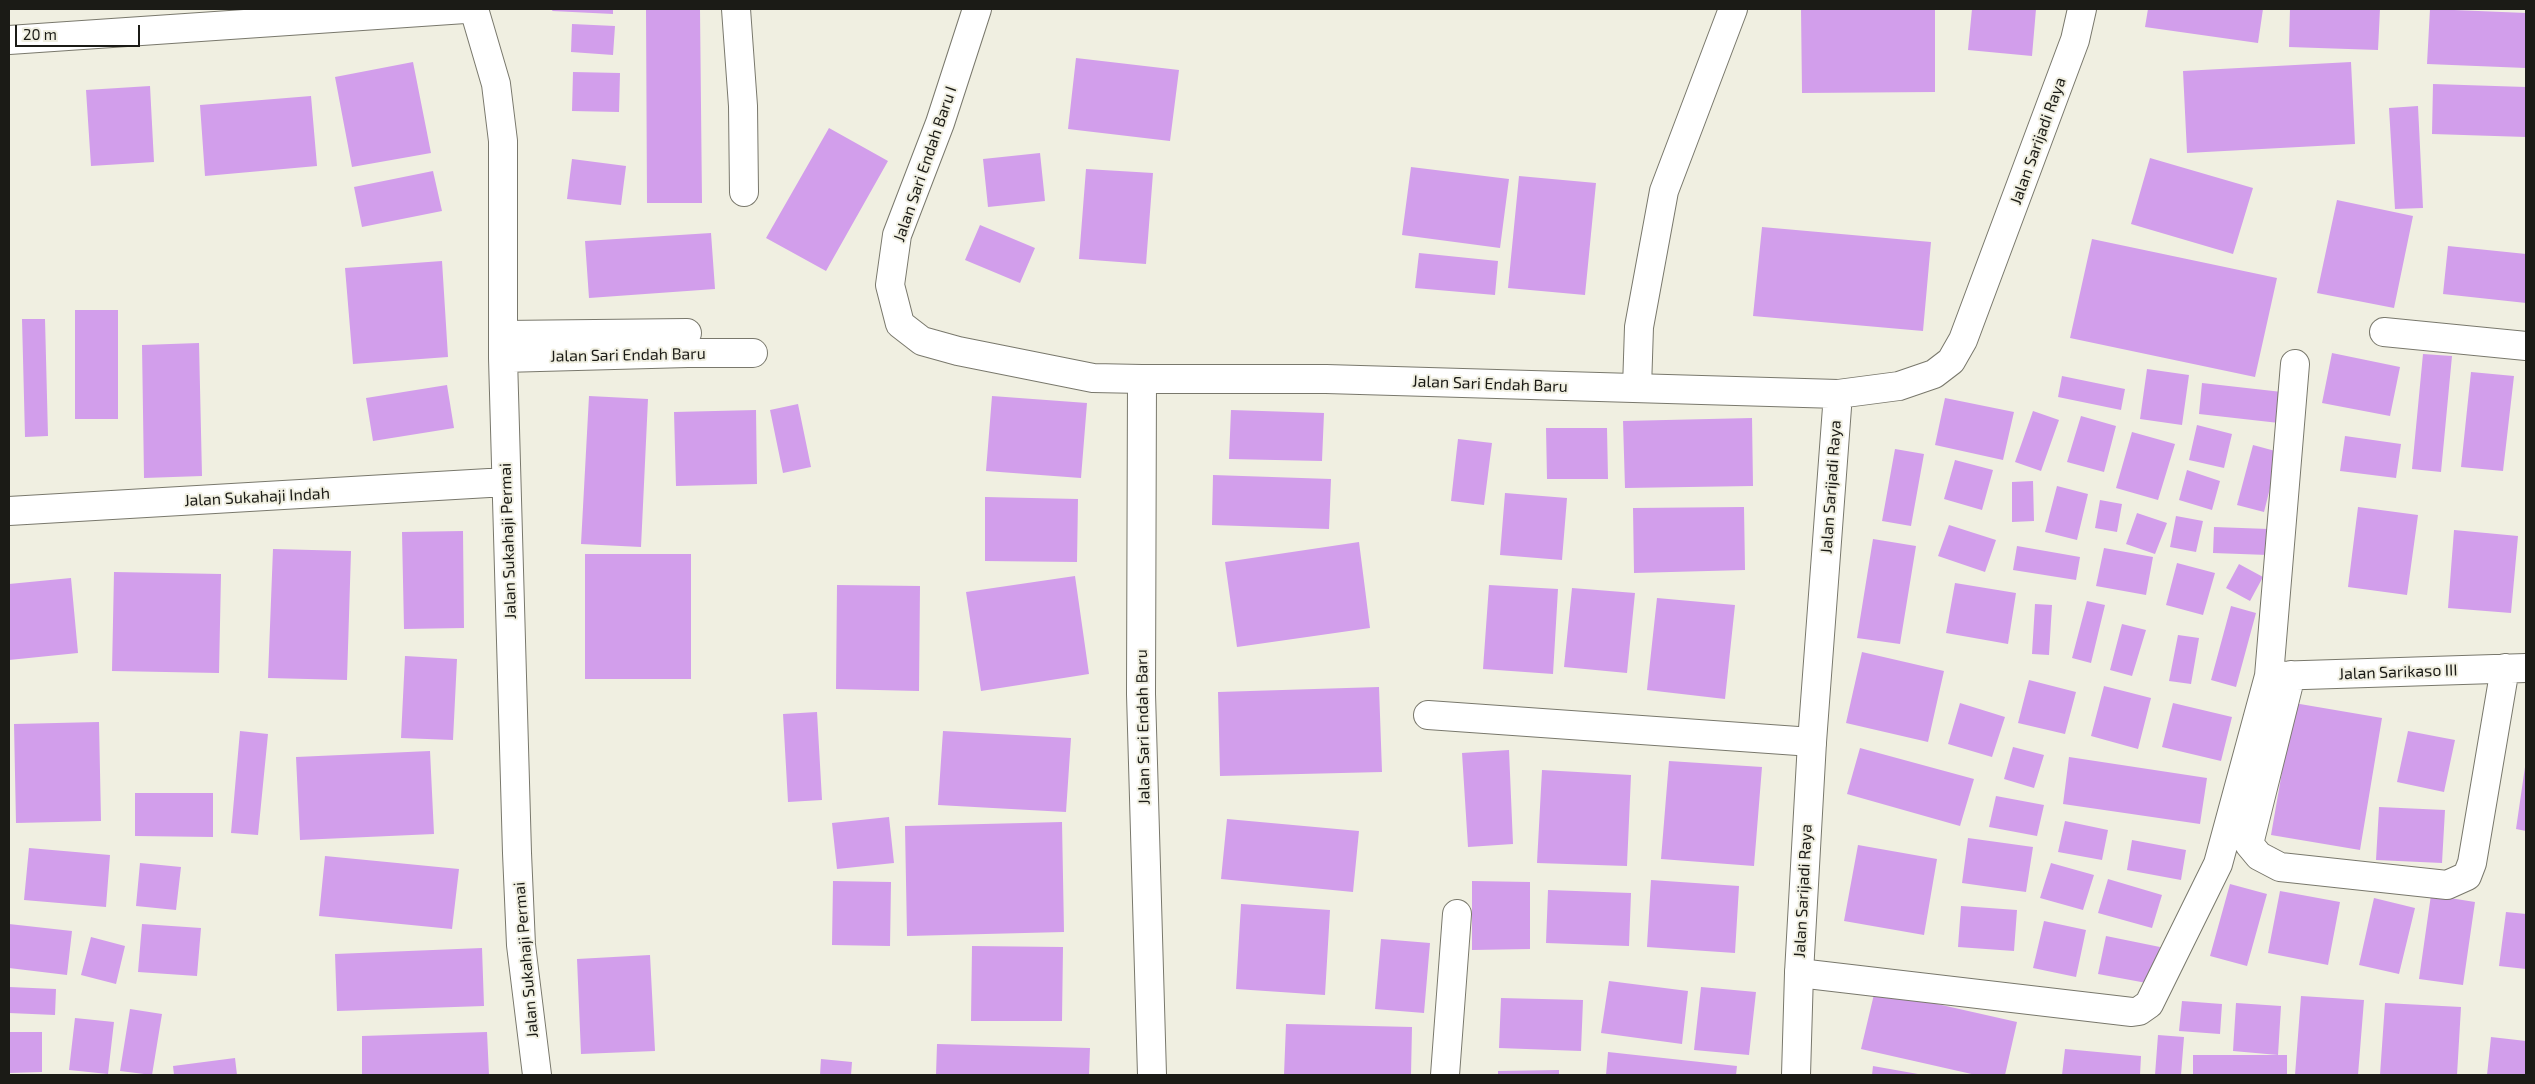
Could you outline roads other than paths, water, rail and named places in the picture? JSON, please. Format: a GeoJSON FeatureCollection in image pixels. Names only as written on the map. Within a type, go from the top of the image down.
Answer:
{"type":"FeatureCollection","features":[{"type":"Feature","properties":{"kind":"street"},"geometry":{"type":"LineString","coordinates":[[9,40],[141,20],[465,9]]}},
{"type":"Feature","properties":{"kind":"street","name":"Jalan Sukahaji Permai"},"geometry":{"type":"LineString","coordinates":[[474,9],[496,84],[504,141],[503,346],[521,945],[538,1075]]}},
{"type":"Feature","properties":{"kind":"street"},"geometry":{"type":"LineString","coordinates":[[736,9],[743,106],[744,192]]}},
{"type":"Feature","properties":{"kind":"street","name":"Jalan Sari Endah Baru I"},"geometry":{"type":"LineString","coordinates":[[922,341],[900,324],[890,285],[897,235],[940,123],[977,9]]}},
{"type":"Feature","properties":{"kind":"street"},"geometry":{"type":"LineString","coordinates":[[1637,388],[1639,327],[1664,191],[1733,9]]}},
{"type":"Feature","properties":{"kind":"street","name":"Jalan Sarijadi Raya"},"geometry":{"type":"LineString","coordinates":[[1796,1075],[1799,973],[1812,742],[1838,394],[1899,386],[1934,374],[1951,361],[1963,340],[2068,58],[2082,9]]}},
{"type":"Feature","properties":{"kind":"street"},"geometry":{"type":"LineString","coordinates":[[2384,332],[2526,346]]}},
{"type":"Feature","properties":{"kind":"street"},"geometry":{"type":"LineString","coordinates":[[503,346],[687,334]]}},
{"type":"Feature","properties":{"kind":"street","name":"Jalan Sari Endah Baru"},"geometry":{"type":"LineString","coordinates":[[922,341],[1093,378],[1326,379],[1838,394]]}},
{"type":"Feature","properties":{"kind":"street","name":"Jalan Sari Endah Baru"},"geometry":{"type":"LineString","coordinates":[[503,346],[753,353]]}},
{"type":"Feature","properties":{"kind":"street"},"geometry":{"type":"LineString","coordinates":[[2295,364],[2280,675],[2249,844],[2259,856],[2280,867],[2447,886],[2467,876],[2472,863],[2515,668]]}},
{"type":"Feature","properties":{"kind":"street","name":"Jalan Sari Endah Baru"},"geometry":{"type":"LineString","coordinates":[[1142,379],[1142,694],[1152,1075]]}},
{"type":"Feature","properties":{"kind":"street","name":"Jalan Sukahaji Indah"},"geometry":{"type":"LineString","coordinates":[[9,511],[506,482]]}},
{"type":"Feature","properties":{"kind":"street","name":"Jalan Sarikaso III"},"geometry":{"type":"LineString","coordinates":[[2280,675],[2515,668]]}},
{"type":"Feature","properties":{"kind":"street"},"geometry":{"type":"LineString","coordinates":[[1799,973],[2132,1012],[2139,1011],[2149,1004],[2218,864],[2280,675]]}},
{"type":"Feature","properties":{"kind":"street"},"geometry":{"type":"LineString","coordinates":[[1428,715],[1812,742]]}},
{"type":"Feature","properties":{"kind":"street"},"geometry":{"type":"LineString","coordinates":[[1446,1075],[1456,914]]}}]}
